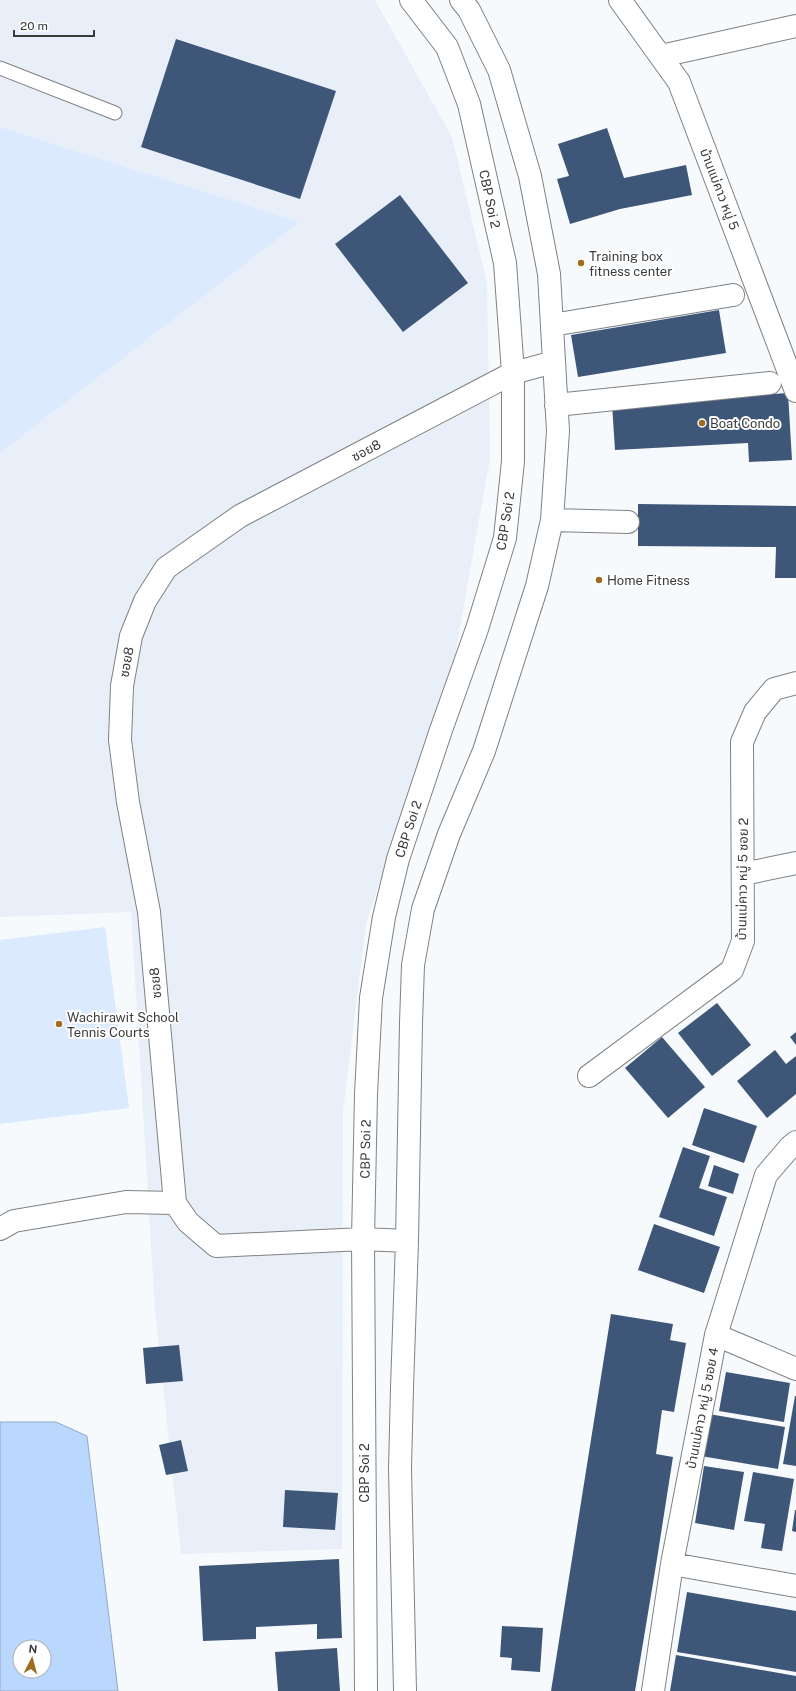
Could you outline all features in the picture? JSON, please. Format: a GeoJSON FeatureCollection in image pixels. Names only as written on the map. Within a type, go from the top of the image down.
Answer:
{"type":"FeatureCollection","features":[{"type":"Feature","properties":{"kind":"street","name":"CBP Soi 2"},"geometry":{"type":"LineString","coordinates":[[366,1691],[363,1239],[366,1094],[371,998],[384,917],[398,859],[441,730],[477,629],[505,538],[513,461],[513,373],[504,263],[470,104],[447,47],[411,0]]}},
{"type":"Feature","properties":{"kind":"street"},"geometry":{"type":"LineString","coordinates":[[405,1691],[400,1469],[413,966],[423,910],[449,834],[484,751],[538,586],[552,520],[558,431],[549,274],[530,176],[499,70],[469,10],[461,0]]}},
{"type":"Feature","properties":{"kind":"street","name":"บ้านแม่คาว หมู่ 5"},"geometry":{"type":"LineString","coordinates":[[620,0],[679,82],[796,391]]}},
{"type":"Feature","properties":{"kind":"street"},"geometry":{"type":"LineString","coordinates":[[661,56],[796,26]]}},
{"type":"Feature","properties":{"kind":"street"},"geometry":{"type":"LineString","coordinates":[[552,325],[733,295]]}},
{"type":"Feature","properties":{"kind":"street","name":"ซอย8"},"geometry":{"type":"LineString","coordinates":[[175,1203],[149,912],[128,802],[120,740],[122,686],[131,636],[145,601],[166,568],[240,516],[513,373],[554,362]]}},
{"type":"Feature","properties":{"kind":"street"},"geometry":{"type":"LineString","coordinates":[[556,405],[770,383]]}},
{"type":"Feature","properties":{"kind":"street"},"geometry":{"type":"LineString","coordinates":[[552,520],[628,522]]}},
{"type":"Feature","properties":{"kind":"street","name":"บ้านแม่คาว หมู่ 5 ซอย 2"},"geometry":{"type":"LineString","coordinates":[[588,1076],[732,970],[743,941],[742,742],[755,712],[774,689],[796,683]]}},
{"type":"Feature","properties":{"kind":"street"},"geometry":{"type":"LineString","coordinates":[[743,874],[796,862]]}},
{"type":"Feature","properties":{"kind":"street","name":"บ้านแม่คาว หมู่ 5 ซอย 4"},"geometry":{"type":"LineString","coordinates":[[653,1691],[672,1564],[716,1335],[766,1175],[796,1142]]}},
{"type":"Feature","properties":{"kind":"street"},"geometry":{"type":"LineString","coordinates":[[0,1229],[14,1221],[126,1202],[175,1203],[188,1222],[216,1246],[363,1239],[407,1241]]}},
{"type":"Feature","properties":{"kind":"street"},"geometry":{"type":"LineString","coordinates":[[716,1335],[796,1368]]}},
{"type":"Feature","properties":{"kind":"street"},"geometry":{"type":"LineString","coordinates":[[672,1564],[796,1586]]}},
{"type":"Feature","properties":{"kind":"lane"},"geometry":{"type":"LineString","coordinates":[[0,68],[115,113]]}},
{"type":"Feature","properties":{"kind":"shaded area"},"geometry":{"type":"Polygon","coordinates":[[[0,0],[375,0],[452,137],[487,283],[490,458],[455,655],[366,924],[343,1111],[342,1549],[181,1554],[155,1310],[131,912],[0,917],[0,453],[298,222],[0,127],[0,0]]]}},
{"type":"Feature","properties":{"kind":"shaded area"},"geometry":{"type":"Polygon","coordinates":[[[0,127],[299,222],[0,453],[0,127]]]}},
{"type":"Feature","properties":{"kind":"shaded area","name":"Wachirawit School Tennis Courts"},"geometry":{"type":"Polygon","coordinates":[[[105,927],[129,1108],[0,1124],[0,940],[105,927]]]}},
{"type":"Feature","properties":{"kind":"water"},"geometry":{"type":"Polygon","coordinates":[[[0,1422],[56,1422],[87,1436],[118,1691],[0,1691],[0,1422]]]}},
{"type":"Feature","properties":{"kind":"building"},"geometry":{"type":"Polygon","coordinates":[[[176,39],[336,91],[300,199],[141,147],[176,39]]]}},
{"type":"Feature","properties":{"kind":"building"},"geometry":{"type":"Polygon","coordinates":[[[607,128],[624,178],[686,165],[692,195],[620,209],[570,224],[557,179],[569,176],[558,144],[607,128]]]}},
{"type":"Feature","properties":{"kind":"building"},"geometry":{"type":"Polygon","coordinates":[[[400,195],[468,283],[403,332],[335,244],[400,195]]]}},
{"type":"Feature","properties":{"kind":"building"},"geometry":{"type":"Polygon","coordinates":[[[719,310],[726,353],[578,377],[571,335],[719,310]]]}},
{"type":"Feature","properties":{"kind":"building","name":"Boat Condo"},"geometry":{"type":"Polygon","coordinates":[[[788,393],[792,460],[749,462],[748,443],[615,450],[612,404],[788,393]]]}},
{"type":"Feature","properties":{"kind":"building"},"geometry":{"type":"Polygon","coordinates":[[[638,504],[796,506],[796,578],[775,578],[776,547],[638,546],[638,504]]]}},
{"type":"Feature","properties":{"kind":"building"},"geometry":{"type":"Polygon","coordinates":[[[717,1003],[751,1045],[712,1076],[678,1033],[717,1003]]]}},
{"type":"Feature","properties":{"kind":"building"},"geometry":{"type":"Polygon","coordinates":[[[796,1032],[796,1045],[790,1037],[796,1032]]]}},
{"type":"Feature","properties":{"kind":"building"},"geometry":{"type":"Polygon","coordinates":[[[662,1037],[705,1087],[668,1118],[625,1068],[662,1037]]]}},
{"type":"Feature","properties":{"kind":"building"},"geometry":{"type":"Polygon","coordinates":[[[775,1050],[786,1064],[796,1056],[796,1094],[767,1118],[737,1081],[775,1050]]]}},
{"type":"Feature","properties":{"kind":"building"},"geometry":{"type":"Polygon","coordinates":[[[704,1108],[757,1126],[744,1163],[692,1145],[704,1108]]]}},
{"type":"Feature","properties":{"kind":"building"},"geometry":{"type":"Polygon","coordinates":[[[683,1147],[710,1156],[699,1188],[727,1197],[714,1236],[659,1217],[683,1147]]]}},
{"type":"Feature","properties":{"kind":"building"},"geometry":{"type":"Polygon","coordinates":[[[714,1165],[739,1174],[733,1194],[708,1186],[714,1165]]]}},
{"type":"Feature","properties":{"kind":"building"},"geometry":{"type":"Polygon","coordinates":[[[654,1224],[720,1247],[704,1293],[638,1270],[654,1224]]]}},
{"type":"Feature","properties":{"kind":"building"},"geometry":{"type":"Polygon","coordinates":[[[611,1314],[673,1324],[670,1340],[686,1343],[674,1412],[662,1410],[656,1454],[673,1457],[657,1559],[635,1691],[551,1691],[611,1314]]]}},
{"type":"Feature","properties":{"kind":"building"},"geometry":{"type":"Polygon","coordinates":[[[179,1345],[183,1381],[146,1384],[143,1348],[179,1345]]]}},
{"type":"Feature","properties":{"kind":"building"},"geometry":{"type":"Polygon","coordinates":[[[726,1372],[790,1383],[784,1422],[719,1411],[726,1372]]]}},
{"type":"Feature","properties":{"kind":"building"},"geometry":{"type":"Polygon","coordinates":[[[796,1396],[796,1466],[783,1464],[796,1396]]]}},
{"type":"Feature","properties":{"kind":"building"},"geometry":{"type":"Polygon","coordinates":[[[709,1414],[785,1427],[778,1469],[701,1456],[709,1414]]]}},
{"type":"Feature","properties":{"kind":"building"},"geometry":{"type":"Polygon","coordinates":[[[181,1440],[188,1471],[166,1475],[159,1445],[181,1440]]]}},
{"type":"Feature","properties":{"kind":"building"},"geometry":{"type":"Polygon","coordinates":[[[704,1466],[744,1472],[734,1530],[695,1523],[704,1466]]]}},
{"type":"Feature","properties":{"kind":"building"},"geometry":{"type":"Polygon","coordinates":[[[753,1472],[794,1479],[782,1551],[761,1548],[765,1524],[744,1521],[753,1472]]]}},
{"type":"Feature","properties":{"kind":"building"},"geometry":{"type":"Polygon","coordinates":[[[285,1490],[338,1493],[335,1530],[283,1527],[285,1490]]]}},
{"type":"Feature","properties":{"kind":"building"},"geometry":{"type":"Polygon","coordinates":[[[796,1510],[796,1532],[792,1531],[796,1510]]]}},
{"type":"Feature","properties":{"kind":"building"},"geometry":{"type":"Polygon","coordinates":[[[339,1559],[342,1638],[317,1639],[317,1624],[256,1627],[256,1639],[203,1641],[199,1566],[339,1559]]]}},
{"type":"Feature","properties":{"kind":"building"},"geometry":{"type":"Polygon","coordinates":[[[687,1592],[796,1611],[796,1672],[677,1652],[687,1592]]]}},
{"type":"Feature","properties":{"kind":"building"},"geometry":{"type":"Polygon","coordinates":[[[502,1626],[543,1628],[540,1672],[511,1670],[512,1658],[500,1657],[502,1626]]]}},
{"type":"Feature","properties":{"kind":"building"},"geometry":{"type":"Polygon","coordinates":[[[337,1648],[340,1691],[278,1691],[275,1652],[337,1648]]]}},
{"type":"Feature","properties":{"kind":"building"},"geometry":{"type":"Polygon","coordinates":[[[676,1655],[796,1676],[796,1691],[670,1691],[676,1655]]]}},
{"type":"Feature","properties":{"kind":"place","name":"Training box fitness center"},"geometry":{"type":"Point","coordinates":[581,263]}},
{"type":"Feature","properties":{"kind":"place","name":"Boat Condo"},"geometry":{"type":"Point","coordinates":[702,423]}},
{"type":"Feature","properties":{"kind":"place","name":"Home Fitness"},"geometry":{"type":"Point","coordinates":[599,580]}},
{"type":"Feature","properties":{"kind":"place","name":"Wachirawit School Tennis Courts"},"geometry":{"type":"Point","coordinates":[59,1024]}}]}
